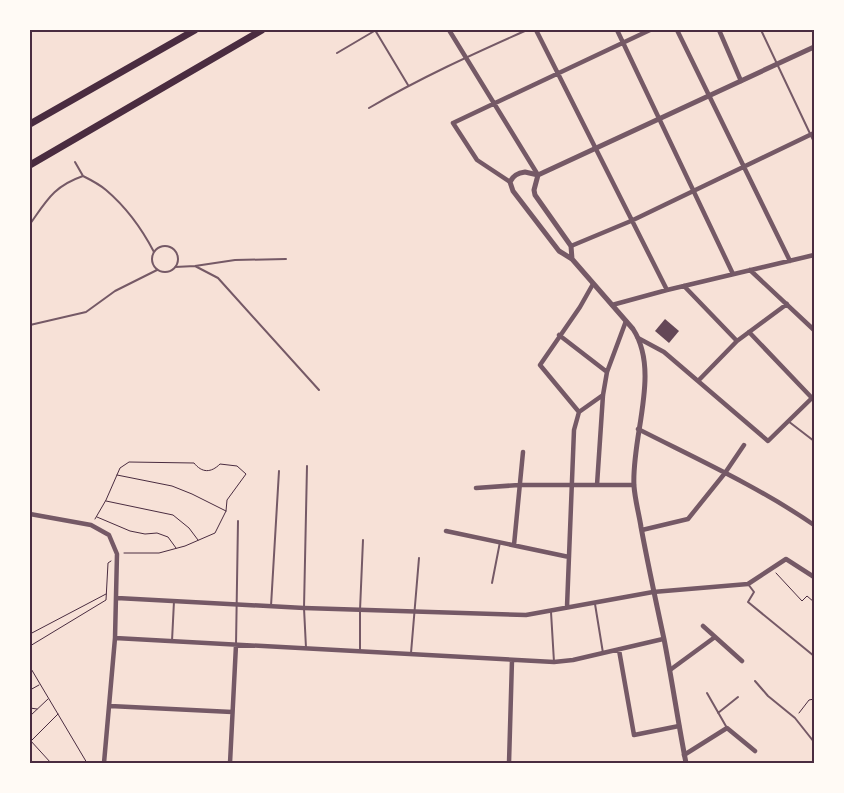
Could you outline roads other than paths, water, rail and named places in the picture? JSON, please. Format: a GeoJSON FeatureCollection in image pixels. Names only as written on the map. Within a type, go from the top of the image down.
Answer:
{"type":"FeatureCollection","features":[{"type":"Feature","properties":{"kind":"main road"},"geometry":{"type":"LineString","coordinates":[[30,124],[195,30]]}},
{"type":"Feature","properties":{"kind":"main road"},"geometry":{"type":"LineString","coordinates":[[30,165],[262,30]]}},
{"type":"Feature","properties":{"kind":"street"},"geometry":{"type":"LineString","coordinates":[[450,30],[538,175],[534,190],[535,196],[571,246],[572,259]]}},
{"type":"Feature","properties":{"kind":"street"},"geometry":{"type":"LineString","coordinates":[[536,30],[667,290]]}},
{"type":"Feature","properties":{"kind":"street"},"geometry":{"type":"LineString","coordinates":[[617,30],[733,274]]}},
{"type":"Feature","properties":{"kind":"street"},"geometry":{"type":"LineString","coordinates":[[650,30],[453,123],[477,160],[510,182],[513,191],[559,251],[572,259],[626,321],[638,338],[645,372],[634,485],[686,763]]}},
{"type":"Feature","properties":{"kind":"street"},"geometry":{"type":"LineString","coordinates":[[677,30],[790,261]]}},
{"type":"Feature","properties":{"kind":"street"},"geometry":{"type":"LineString","coordinates":[[719,30],[741,81]]}},
{"type":"Feature","properties":{"kind":"street"},"geometry":{"type":"LineString","coordinates":[[510,182],[517,174],[525,172],[538,175],[814,47]]}},
{"type":"Feature","properties":{"kind":"street"},"geometry":{"type":"LineString","coordinates":[[571,246],[632,221],[812,134]]}},
{"type":"Feature","properties":{"kind":"street"},"geometry":{"type":"LineString","coordinates":[[612,305],[733,274],[813,257]]}},
{"type":"Feature","properties":{"kind":"street"},"geometry":{"type":"LineString","coordinates":[[750,270],[814,330]]}},
{"type":"Feature","properties":{"kind":"street"},"geometry":{"type":"LineString","coordinates":[[579,412],[540,365],[580,307],[593,284]]}},
{"type":"Feature","properties":{"kind":"street"},"geometry":{"type":"LineString","coordinates":[[684,286],[738,341]]}},
{"type":"Feature","properties":{"kind":"street"},"geometry":{"type":"LineString","coordinates":[[698,381],[738,341],[787,304]]}},
{"type":"Feature","properties":{"kind":"street"},"geometry":{"type":"LineString","coordinates":[[597,485],[603,395],[607,372],[626,321]]}},
{"type":"Feature","properties":{"kind":"street"},"geometry":{"type":"LineString","coordinates":[[638,338],[664,352],[768,441],[813,397],[749,332]]}},
{"type":"Feature","properties":{"kind":"street"},"geometry":{"type":"LineString","coordinates":[[559,335],[607,372]]}},
{"type":"Feature","properties":{"kind":"street"},"geometry":{"type":"LineString","coordinates":[[568,607],[568,557],[574,430],[579,412],[603,395]]}},
{"type":"Feature","properties":{"kind":"street"},"geometry":{"type":"LineString","coordinates":[[638,429],[725,473],[814,525]]}},
{"type":"Feature","properties":{"kind":"street"},"geometry":{"type":"LineString","coordinates":[[642,530],[688,519],[725,473],[744,445]]}},
{"type":"Feature","properties":{"kind":"street"},"geometry":{"type":"LineString","coordinates":[[514,545],[523,452]]}},
{"type":"Feature","properties":{"kind":"street"},"geometry":{"type":"LineString","coordinates":[[476,488],[519,485],[634,485]]}},
{"type":"Feature","properties":{"kind":"street"},"geometry":{"type":"LineString","coordinates":[[30,514],[91,525],[109,535],[117,554],[115,638],[105,761]]}},
{"type":"Feature","properties":{"kind":"street"},"geometry":{"type":"LineString","coordinates":[[446,531],[568,557]]}},
{"type":"Feature","properties":{"kind":"street"},"geometry":{"type":"LineString","coordinates":[[117,598],[304,608],[526,615],[653,592],[748,584],[786,559],[814,577]]}},
{"type":"Feature","properties":{"kind":"street"},"geometry":{"type":"LineString","coordinates":[[703,626],[742,661]]}},
{"type":"Feature","properties":{"kind":"street"},"geometry":{"type":"LineString","coordinates":[[670,670],[715,637]]}},
{"type":"Feature","properties":{"kind":"street"},"geometry":{"type":"LineString","coordinates":[[115,638],[554,662],[604,654],[664,639]]}},
{"type":"Feature","properties":{"kind":"street"},"geometry":{"type":"LineString","coordinates":[[230,763],[236,645]]}},
{"type":"Feature","properties":{"kind":"street"},"geometry":{"type":"LineString","coordinates":[[619,650],[634,735],[679,726]]}},
{"type":"Feature","properties":{"kind":"street"},"geometry":{"type":"LineString","coordinates":[[509,763],[512,660]]}},
{"type":"Feature","properties":{"kind":"street"},"geometry":{"type":"LineString","coordinates":[[110,706],[232,712]]}},
{"type":"Feature","properties":{"kind":"street"},"geometry":{"type":"LineString","coordinates":[[684,755],[727,728],[754,751]]}},
{"type":"Feature","properties":{"kind":"lane"},"geometry":{"type":"LineString","coordinates":[[337,53],[376,30],[408,85]]}},
{"type":"Feature","properties":{"kind":"lane"},"geometry":{"type":"LineString","coordinates":[[369,108],[408,85],[465,57],[527,30]]}},
{"type":"Feature","properties":{"kind":"lane"},"geometry":{"type":"LineString","coordinates":[[761,30],[776,64],[812,134],[814,142]]}},
{"type":"Feature","properties":{"kind":"lane"},"geometry":{"type":"LineString","coordinates":[[75,162],[83,176],[113,196],[142,229],[154,252],[152,261],[157,270]]}},
{"type":"Feature","properties":{"kind":"lane"},"geometry":{"type":"LineString","coordinates":[[30,224],[48,197],[68,181],[83,176]]}},
{"type":"Feature","properties":{"kind":"lane"},"geometry":{"type":"LineString","coordinates":[[154,252],[163,247],[172,249],[177,257],[175,267]]}},
{"type":"Feature","properties":{"kind":"lane"},"geometry":{"type":"LineString","coordinates":[[30,325],[86,312],[115,291],[157,270],[167,272],[175,267],[235,260],[286,259]]}},
{"type":"Feature","properties":{"kind":"lane"},"geometry":{"type":"LineString","coordinates":[[195,266],[218,278],[319,390]]}},
{"type":"Feature","properties":{"kind":"lane"},"geometry":{"type":"LineString","coordinates":[[788,421],[814,441]]}},
{"type":"Feature","properties":{"kind":"lane"},"geometry":{"type":"LineString","coordinates":[[306,648],[304,608],[307,466]]}},
{"type":"Feature","properties":{"kind":"lane"},"geometry":{"type":"LineString","coordinates":[[271,606],[279,471]]}},
{"type":"Feature","properties":{"kind":"lane"},"geometry":{"type":"LineString","coordinates":[[236,645],[238,521]]}},
{"type":"Feature","properties":{"kind":"lane"},"geometry":{"type":"LineString","coordinates":[[360,651],[363,540]]}},
{"type":"Feature","properties":{"kind":"lane"},"geometry":{"type":"LineString","coordinates":[[492,583],[500,542]]}},
{"type":"Feature","properties":{"kind":"lane"},"geometry":{"type":"LineString","coordinates":[[411,653],[419,558]]}},
{"type":"Feature","properties":{"kind":"lane"},"geometry":{"type":"LineString","coordinates":[[748,584],[754,592],[748,602],[814,656]]}},
{"type":"Feature","properties":{"kind":"lane"},"geometry":{"type":"LineString","coordinates":[[172,641],[174,601]]}},
{"type":"Feature","properties":{"kind":"lane"},"geometry":{"type":"LineString","coordinates":[[595,604],[604,654]]}},
{"type":"Feature","properties":{"kind":"lane"},"geometry":{"type":"LineString","coordinates":[[551,610],[554,662]]}},
{"type":"Feature","properties":{"kind":"lane"},"geometry":{"type":"LineString","coordinates":[[755,681],[768,696],[794,718],[814,742]]}},
{"type":"Feature","properties":{"kind":"lane"},"geometry":{"type":"LineString","coordinates":[[707,693],[727,728]]}},
{"type":"Feature","properties":{"kind":"lane"},"geometry":{"type":"LineString","coordinates":[[718,713],[738,697]]}},
{"type":"Feature","properties":{"kind":"lane"},"geometry":{"type":"LineString","coordinates":[[100,763],[105,761]]}}]}
